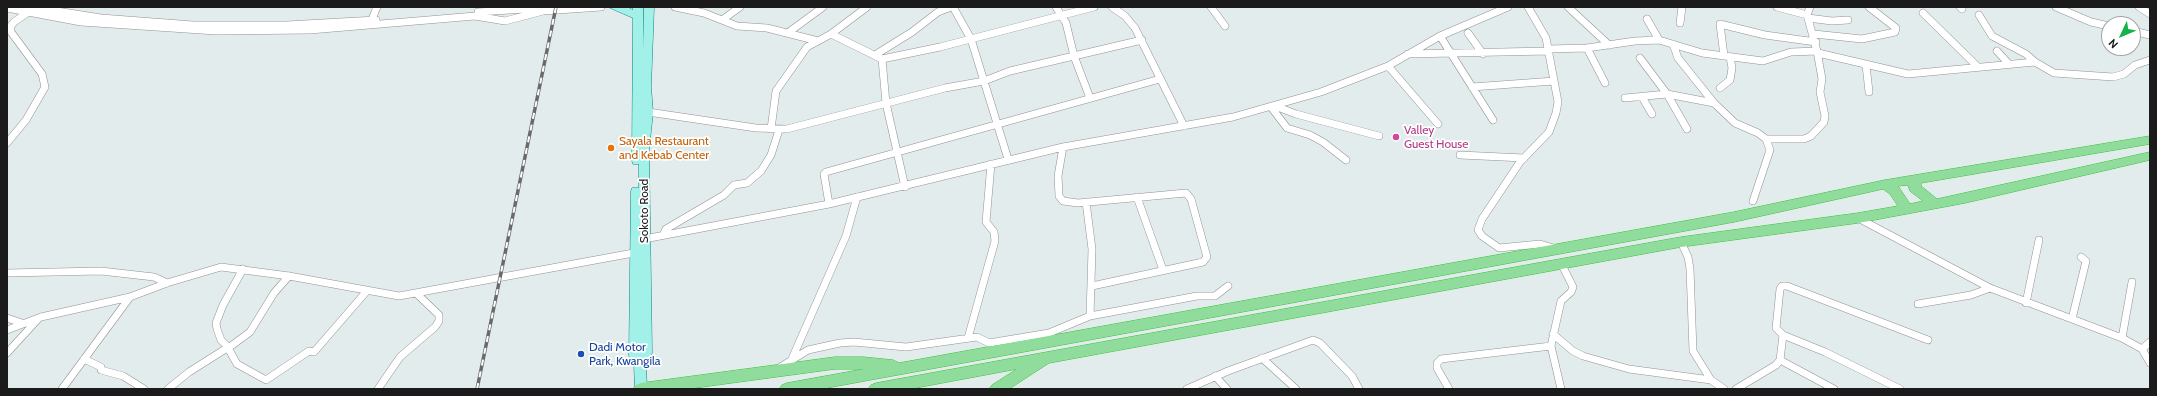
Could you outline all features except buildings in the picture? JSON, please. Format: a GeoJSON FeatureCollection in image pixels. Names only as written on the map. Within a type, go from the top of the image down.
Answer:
{"type":"FeatureCollection","features":[{"type":"Feature","properties":{"kind":"highway"},"geometry":{"type":"LineString","coordinates":[[787,389],[819,386],[1063,338],[1212,313],[1399,277],[1558,250],[1734,217],[1885,184],[2150,140]]}},
{"type":"Feature","properties":{"kind":"highway"},"geometry":{"type":"LineString","coordinates":[[876,389],[1681,242],[1858,218],[1934,204],[2150,156]]}},
{"type":"Feature","properties":{"kind":"highway"},"geometry":{"type":"LineString","coordinates":[[1914,180],[1915,188],[1934,204]]}},
{"type":"Feature","properties":{"kind":"highway"},"geometry":{"type":"LineString","coordinates":[[1885,184],[1895,191],[1906,208]]}},
{"type":"Feature","properties":{"kind":"highway"},"geometry":{"type":"LineString","coordinates":[[997,389],[1042,362],[1057,356]]}},
{"type":"Feature","properties":{"kind":"highway"},"geometry":{"type":"LineString","coordinates":[[641,389],[842,363],[895,366],[922,365]]}},
{"type":"Feature","properties":{"kind":"main road"},"geometry":{"type":"LineString","coordinates":[[612,7],[638,12],[640,252]]}},
{"type":"Feature","properties":{"kind":"main road","name":"Sokoto Road"},"geometry":{"type":"LineString","coordinates":[[641,389],[640,365],[646,353],[640,252],[644,239],[644,150],[648,112],[646,87],[648,7]]}},
{"type":"Feature","properties":{"kind":"street"},"geometry":{"type":"LineString","coordinates":[[31,7],[101,18],[193,25],[370,23],[475,16],[505,22],[543,11],[601,7]]}},
{"type":"Feature","properties":{"kind":"street"},"geometry":{"type":"LineString","coordinates":[[370,23],[377,7]]}},
{"type":"Feature","properties":{"kind":"street"},"geometry":{"type":"LineString","coordinates":[[7,8],[27,13],[122,26],[216,31],[295,30],[551,7]]}},
{"type":"Feature","properties":{"kind":"street"},"geometry":{"type":"LineString","coordinates":[[675,7],[704,13],[743,27],[767,28],[789,32],[818,41]]}},
{"type":"Feature","properties":{"kind":"street"},"geometry":{"type":"LineString","coordinates":[[722,20],[740,7]]}},
{"type":"Feature","properties":{"kind":"street"},"geometry":{"type":"LineString","coordinates":[[789,32],[823,7]]}},
{"type":"Feature","properties":{"kind":"street"},"geometry":{"type":"LineString","coordinates":[[771,129],[776,91],[807,47],[831,34],[867,7]]}},
{"type":"Feature","properties":{"kind":"street"},"geometry":{"type":"LineString","coordinates":[[875,55],[912,32],[938,12],[952,7],[971,39],[1008,159]]}},
{"type":"Feature","properties":{"kind":"street"},"geometry":{"type":"LineString","coordinates":[[1056,7],[1066,23],[1074,56],[1090,98]]}},
{"type":"Feature","properties":{"kind":"street"},"geometry":{"type":"LineString","coordinates":[[831,34],[882,59],[971,39],[1094,7]]}},
{"type":"Feature","properties":{"kind":"street"},"geometry":{"type":"LineString","coordinates":[[1112,7],[1125,16],[1136,28],[1184,126]]}},
{"type":"Feature","properties":{"kind":"street"},"geometry":{"type":"LineString","coordinates":[[1211,7],[1225,26]]}},
{"type":"Feature","properties":{"kind":"street"},"geometry":{"type":"LineString","coordinates":[[644,239],[829,204],[905,187],[1008,159],[1063,147],[1233,117],[1321,92],[1388,66],[1406,54],[1440,36],[1508,7]]}},
{"type":"Feature","properties":{"kind":"street"},"geometry":{"type":"LineString","coordinates":[[1528,7],[1544,32],[1558,102],[1552,127],[1524,158],[1482,219],[1478,230],[1482,236],[1499,248],[1540,244],[1558,250]]}},
{"type":"Feature","properties":{"kind":"street"},"geometry":{"type":"LineString","coordinates":[[1568,7],[1609,45]]}},
{"type":"Feature","properties":{"kind":"street"},"geometry":{"type":"LineString","coordinates":[[1680,23],[1682,7]]}},
{"type":"Feature","properties":{"kind":"street"},"geometry":{"type":"LineString","coordinates":[[1777,7],[1832,21],[1848,20]]}},
{"type":"Feature","properties":{"kind":"street"},"geometry":{"type":"LineString","coordinates":[[1766,139],[1804,139],[1811,136],[1824,122],[1825,116],[1820,92],[1822,80],[1816,42],[1808,16],[1810,7]]}},
{"type":"Feature","properties":{"kind":"street"},"geometry":{"type":"LineString","coordinates":[[1814,34],[1862,39],[1895,32],[1896,28],[1869,7]]}},
{"type":"Feature","properties":{"kind":"street"},"geometry":{"type":"LineString","coordinates":[[2056,7],[2091,22],[2101,24]]}},
{"type":"Feature","properties":{"kind":"street"},"geometry":{"type":"LineString","coordinates":[[2139,7],[2150,14]]}},
{"type":"Feature","properties":{"kind":"street"},"geometry":{"type":"LineString","coordinates":[[7,25],[27,13]]}},
{"type":"Feature","properties":{"kind":"street"},"geometry":{"type":"LineString","coordinates":[[1923,13],[1977,66]]}},
{"type":"Feature","properties":{"kind":"street"},"geometry":{"type":"LineString","coordinates":[[1979,15],[1992,36],[2026,54],[2035,62],[2054,73],[2113,77],[2124,74],[2136,65],[2150,60]]}},
{"type":"Feature","properties":{"kind":"street"},"geometry":{"type":"LineString","coordinates":[[1647,19],[1659,40]]}},
{"type":"Feature","properties":{"kind":"street"},"geometry":{"type":"LineString","coordinates":[[7,143],[26,120],[44,87],[42,74],[11,32],[10,27],[14,22]]}},
{"type":"Feature","properties":{"kind":"street"},"geometry":{"type":"LineString","coordinates":[[1720,88],[1730,80],[1732,68],[1727,57],[1720,24],[1765,34],[1816,42]]}},
{"type":"Feature","properties":{"kind":"street"},"geometry":{"type":"LineString","coordinates":[[1468,33],[1483,54]]}},
{"type":"Feature","properties":{"kind":"street"},"geometry":{"type":"LineString","coordinates":[[1440,36],[1449,54],[1494,120]]}},
{"type":"Feature","properties":{"kind":"street"},"geometry":{"type":"LineString","coordinates":[[648,112],[779,130],[886,103],[984,81],[1010,71],[1142,40]]}},
{"type":"Feature","properties":{"kind":"street"},"geometry":{"type":"LineString","coordinates":[[1406,54],[1483,54],[1587,48],[1659,40],[1727,57],[1763,61],[1791,52],[1818,52],[1866,65],[1908,74],[1931,73],[2008,63],[2035,62]]}},
{"type":"Feature","properties":{"kind":"street"},"geometry":{"type":"LineString","coordinates":[[1673,44],[1678,58],[1714,103],[1735,122],[1758,133],[1766,139],[1770,150],[1752,200]]}},
{"type":"Feature","properties":{"kind":"street"},"geometry":{"type":"LineString","coordinates":[[1587,48],[1605,83]]}},
{"type":"Feature","properties":{"kind":"street"},"geometry":{"type":"LineString","coordinates":[[1997,51],[2008,63]]}},
{"type":"Feature","properties":{"kind":"street"},"geometry":{"type":"LineString","coordinates":[[1640,58],[1650,74],[1667,94],[1687,129]]}},
{"type":"Feature","properties":{"kind":"street"},"geometry":{"type":"LineString","coordinates":[[882,59],[886,103],[905,187]]}},
{"type":"Feature","properties":{"kind":"street"},"geometry":{"type":"LineString","coordinates":[[1866,65],[1869,92]]}},
{"type":"Feature","properties":{"kind":"street"},"geometry":{"type":"LineString","coordinates":[[1388,66],[1438,124]]}},
{"type":"Feature","properties":{"kind":"street"},"geometry":{"type":"LineString","coordinates":[[829,204],[824,174],[826,172],[1160,79]]}},
{"type":"Feature","properties":{"kind":"street"},"geometry":{"type":"LineString","coordinates":[[1472,87],[1554,81]]}},
{"type":"Feature","properties":{"kind":"street"},"geometry":{"type":"LineString","coordinates":[[1625,98],[1667,94],[1714,103]]}},
{"type":"Feature","properties":{"kind":"street"},"geometry":{"type":"LineString","coordinates":[[1642,97],[1652,114]]}},
{"type":"Feature","properties":{"kind":"street"},"geometry":{"type":"LineString","coordinates":[[1273,106],[1296,114],[1379,136]]}},
{"type":"Feature","properties":{"kind":"street"},"geometry":{"type":"LineString","coordinates":[[1273,106],[1287,128],[1310,135],[1323,142],[1346,160]]}},
{"type":"Feature","properties":{"kind":"street"},"geometry":{"type":"LineString","coordinates":[[663,235],[666,229],[724,195],[734,185],[747,183],[761,171],[771,155],[779,130]]}},
{"type":"Feature","properties":{"kind":"street"},"geometry":{"type":"LineString","coordinates":[[1063,147],[1058,176],[1058,196],[1067,202],[1086,202],[1181,192],[1186,193],[1191,198],[1207,257],[1203,262],[1092,286]]}},
{"type":"Feature","properties":{"kind":"street"},"geometry":{"type":"LineString","coordinates":[[1460,155],[1524,158]]}},
{"type":"Feature","properties":{"kind":"street"},"geometry":{"type":"LineString","coordinates":[[968,338],[995,241],[994,232],[986,222],[991,164]]}},
{"type":"Feature","properties":{"kind":"street"},"geometry":{"type":"LineString","coordinates":[[791,361],[846,236],[857,197]]}},
{"type":"Feature","properties":{"kind":"street"},"geometry":{"type":"LineString","coordinates":[[1137,197],[1163,270]]}},
{"type":"Feature","properties":{"kind":"street"},"geometry":{"type":"LineString","coordinates":[[1086,202],[1092,249],[1090,316]]}},
{"type":"Feature","properties":{"kind":"street"},"geometry":{"type":"LineString","coordinates":[[1858,218],[1990,288],[2026,303],[2122,338],[2146,353],[2150,363]]}},
{"type":"Feature","properties":{"kind":"street"},"geometry":{"type":"LineString","coordinates":[[2026,303],[2039,240]]}},
{"type":"Feature","properties":{"kind":"street"},"geometry":{"type":"LineString","coordinates":[[1681,242],[1688,257],[1690,268],[1693,351],[1696,359],[1711,380],[1724,389]]}},
{"type":"Feature","properties":{"kind":"street"},"geometry":{"type":"LineString","coordinates":[[7,330],[40,317],[130,297],[167,283],[221,267],[289,276],[366,292],[398,296],[417,294],[501,276],[640,252]]}},
{"type":"Feature","properties":{"kind":"street"},"geometry":{"type":"LineString","coordinates":[[2072,319],[2086,261],[2081,257]]}},
{"type":"Feature","properties":{"kind":"street"},"geometry":{"type":"LineString","coordinates":[[1561,389],[1558,371],[1550,346],[1561,301],[1571,292],[1573,287],[1562,264]]}},
{"type":"Feature","properties":{"kind":"street"},"geometry":{"type":"LineString","coordinates":[[243,269],[223,305],[216,323],[221,340],[237,364],[246,371],[266,380],[272,378],[309,351],[314,352],[366,292]]}},
{"type":"Feature","properties":{"kind":"street"},"geometry":{"type":"LineString","coordinates":[[7,273],[100,271],[148,276],[167,283]]}},
{"type":"Feature","properties":{"kind":"street"},"geometry":{"type":"LineString","coordinates":[[168,389],[189,372],[250,332],[274,293],[289,276]]}},
{"type":"Feature","properties":{"kind":"street"},"geometry":{"type":"LineString","coordinates":[[2122,338],[2132,282]]}},
{"type":"Feature","properties":{"kind":"street"},"geometry":{"type":"LineString","coordinates":[[776,371],[808,350],[840,343],[861,343],[906,347],[977,337],[989,343],[1049,333],[1090,316],[1197,296],[1215,296],[1228,286]]}},
{"type":"Feature","properties":{"kind":"street"},"geometry":{"type":"LineString","coordinates":[[1900,389],[1825,352],[1783,335],[1776,328],[1780,289],[1782,286],[1787,286],[1928,340]]}},
{"type":"Feature","properties":{"kind":"street"},"geometry":{"type":"LineString","coordinates":[[1918,304],[1971,295],[1990,288]]}},
{"type":"Feature","properties":{"kind":"street"},"geometry":{"type":"LineString","coordinates":[[378,389],[400,357],[435,327],[439,321],[439,315],[417,294]]}},
{"type":"Feature","properties":{"kind":"street"},"geometry":{"type":"LineString","coordinates":[[62,389],[130,297]]}},
{"type":"Feature","properties":{"kind":"street"},"geometry":{"type":"LineString","coordinates":[[7,353],[40,317]]}},
{"type":"Feature","properties":{"kind":"street"},"geometry":{"type":"LineString","coordinates":[[7,318],[22,323]]}},
{"type":"Feature","properties":{"kind":"street"},"geometry":{"type":"LineString","coordinates":[[1553,334],[1572,351],[1583,356],[1629,369],[1711,380]]}},
{"type":"Feature","properties":{"kind":"street"},"geometry":{"type":"LineString","coordinates":[[1736,389],[1776,365],[1780,360],[1783,335]]}},
{"type":"Feature","properties":{"kind":"street"},"geometry":{"type":"LineString","coordinates":[[1188,389],[1216,376],[1310,340],[1317,341],[1352,376],[1359,389]]}},
{"type":"Feature","properties":{"kind":"street"},"geometry":{"type":"LineString","coordinates":[[2146,353],[2150,342]]}},
{"type":"Feature","properties":{"kind":"street"},"geometry":{"type":"LineString","coordinates":[[1449,389],[1437,368],[1437,363],[1441,359],[1550,346]]}},
{"type":"Feature","properties":{"kind":"street"},"geometry":{"type":"LineString","coordinates":[[1262,358],[1296,389]]}},
{"type":"Feature","properties":{"kind":"street"},"geometry":{"type":"LineString","coordinates":[[84,359],[101,367],[101,370],[123,376],[144,389]]}},
{"type":"Feature","properties":{"kind":"street"},"geometry":{"type":"LineString","coordinates":[[1780,360],[1834,389]]}},
{"type":"Feature","properties":{"kind":"street"},"geometry":{"type":"LineString","coordinates":[[1216,376],[1227,389]]}},
{"type":"Feature","properties":{"kind":"railway"},"geometry":{"type":"LineString","coordinates":[[477,389],[556,7]]}},
{"type":"Feature","properties":{"kind":"place","name":"Valley Guest House"},"geometry":{"type":"Point","coordinates":[1396,137]}},
{"type":"Feature","properties":{"kind":"place","name":"Sayala Restaurant and Kebab Center"},"geometry":{"type":"Point","coordinates":[611,148]}},
{"type":"Feature","properties":{"kind":"place","name":"Dadi Motor Park, Kwangila"},"geometry":{"type":"Point","coordinates":[581,354]}}]}
